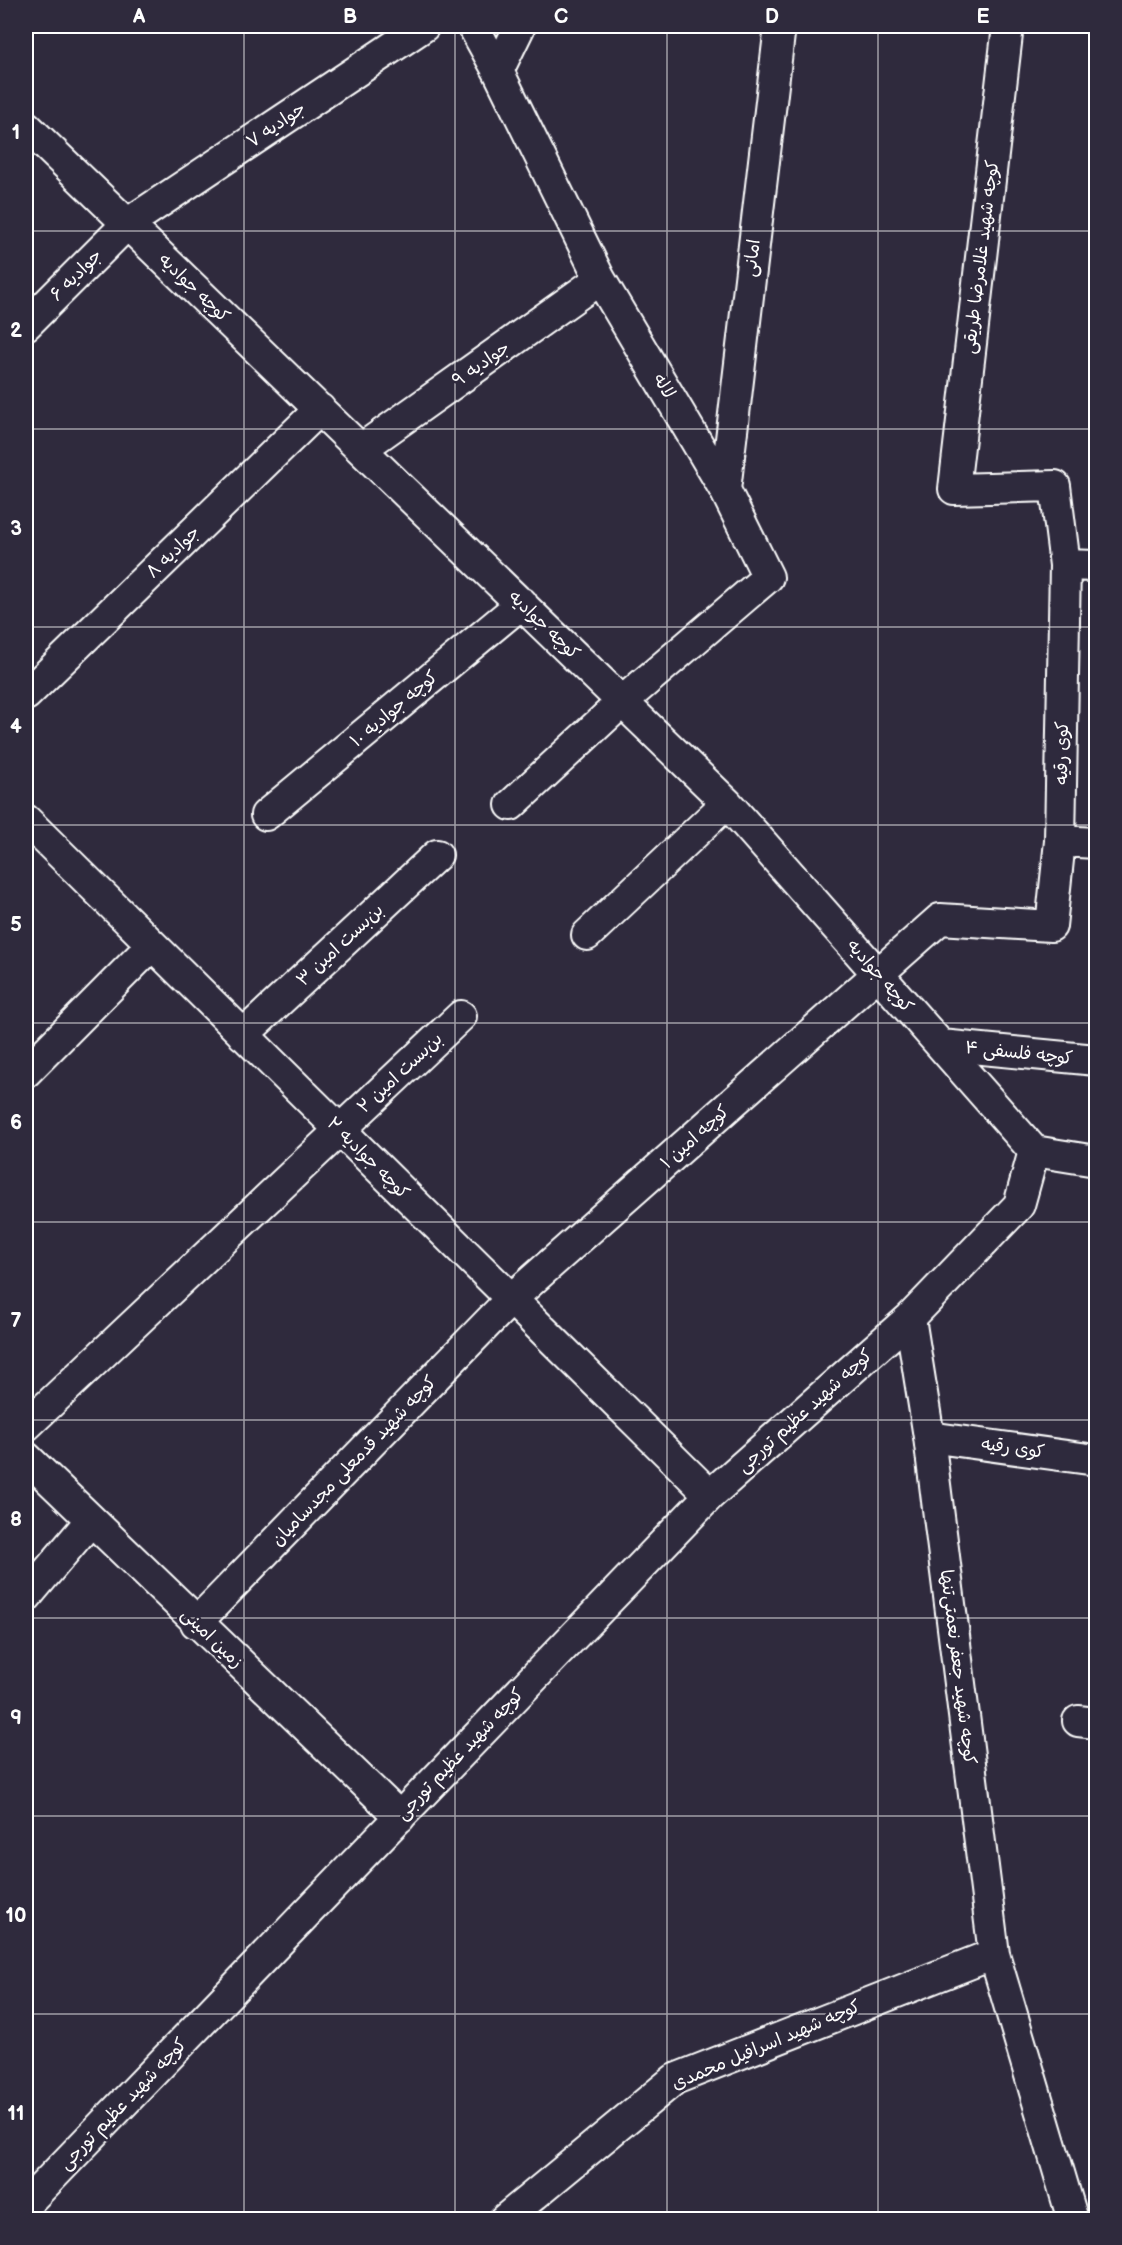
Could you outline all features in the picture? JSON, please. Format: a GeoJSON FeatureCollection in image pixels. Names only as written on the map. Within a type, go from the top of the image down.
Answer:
{"type":"FeatureCollection","features":[{"type":"Feature","properties":{"kind":"street","name":"جوادیه ۷"},"geometry":{"type":"LineString","coordinates":[[127,224],[424,26]]}},
{"type":"Feature","properties":{"kind":"street","name":"لاله"},"geometry":{"type":"LineString","coordinates":[[473,26],[498,71],[600,279],[725,490],[768,577],[623,701]]}},
{"type":"Feature","properties":{"kind":"street"},"geometry":{"type":"LineString","coordinates":[[498,71],[520,26]]}},
{"type":"Feature","properties":{"kind":"street","name":"امانی"},"geometry":{"type":"LineString","coordinates":[[725,490],[780,26]]}},
{"type":"Feature","properties":{"kind":"street","name":"کوچه شهید غلامرضا طریقی"},"geometry":{"type":"LineString","coordinates":[[954,489],[1008,26]]}},
{"type":"Feature","properties":{"kind":"street","name":"کوچه جوادیه"},"geometry":{"type":"LineString","coordinates":[[26,126],[727,802],[1034,1151]]}},
{"type":"Feature","properties":{"kind":"street","name":"جوادیه ۶"},"geometry":{"type":"LineString","coordinates":[[26,326],[127,224]]}},
{"type":"Feature","properties":{"kind":"street","name":"جوادیه ۹"},"geometry":{"type":"LineString","coordinates":[[361,449],[600,279]]}},
{"type":"Feature","properties":{"kind":"street","name":"جوادیه ۸"},"geometry":{"type":"LineString","coordinates":[[26,695],[320,409]]}},
{"type":"Feature","properties":{"kind":"street","name":"کوی رقیه"},"geometry":{"type":"LineString","coordinates":[[879,974],[940,919],[1050,926],[1060,841],[1065,565],[1055,486],[954,489]]}},
{"type":"Feature","properties":{"kind":"street"},"geometry":{"type":"LineString","coordinates":[[1065,565],[1096,566]]}},
{"type":"Feature","properties":{"kind":"street","name":"کوچه جوادیه ۱۰"},"geometry":{"type":"LineString","coordinates":[[266,815],[522,603]]}},
{"type":"Feature","properties":{"kind":"street"},"geometry":{"type":"LineString","coordinates":[[511,805],[623,701]]}},
{"type":"Feature","properties":{"kind":"street"},"geometry":{"type":"LineString","coordinates":[[587,935],[727,802]]}},
{"type":"Feature","properties":{"kind":"street","name":"کوچه جوادیه ۲"},"geometry":{"type":"LineString","coordinates":[[26,820],[710,1496]]}},
{"type":"Feature","properties":{"kind":"street"},"geometry":{"type":"LineString","coordinates":[[1060,841],[1096,843]]}},
{"type":"Feature","properties":{"kind":"street","name":"بن‌بست امین ۳"},"geometry":{"type":"LineString","coordinates":[[243,1035],[437,855]]}},
{"type":"Feature","properties":{"kind":"street"},"geometry":{"type":"LineString","coordinates":[[26,1072],[152,945]]}},
{"type":"Feature","properties":{"kind":"street","name":"کوچه امین ۱"},"geometry":{"type":"LineString","coordinates":[[511,1299],[879,974]]}},
{"type":"Feature","properties":{"kind":"street","name":"بن‌بست امین ۲"},"geometry":{"type":"LineString","coordinates":[[26,1426],[461,1016]]}},
{"type":"Feature","properties":{"kind":"street","name":"کوچه فلسفی ۴"},"geometry":{"type":"LineString","coordinates":[[941,1045],[1096,1060]]}},
{"type":"Feature","properties":{"kind":"street"},"geometry":{"type":"LineString","coordinates":[[909,1318],[1019,1205],[1034,1151],[1096,1161]]}},
{"type":"Feature","properties":{"kind":"street","name":"کوچه شهید قدمعلی مجدسامیان"},"geometry":{"type":"LineString","coordinates":[[196,1623],[511,1299]]}},
{"type":"Feature","properties":{"kind":"street","name":"کوچه شهید جعفر نعمتی‌تنها"},"geometry":{"type":"LineString","coordinates":[[909,1318],[929,1437],[994,1954],[1073,2220]]}},
{"type":"Feature","properties":{"kind":"street","name":"کوچه شهید عظیم تورجی"},"geometry":{"type":"LineString","coordinates":[[26,2204],[710,1496],[909,1318]]}},
{"type":"Feature","properties":{"kind":"street","name":"کوی رقیه"},"geometry":{"type":"LineString","coordinates":[[929,1437],[1096,1460]]}},
{"type":"Feature","properties":{"kind":"street","name":"زمین امینی"},"geometry":{"type":"LineString","coordinates":[[26,1456],[196,1623],[400,1817]]}},
{"type":"Feature","properties":{"kind":"street"},"geometry":{"type":"LineString","coordinates":[[26,1597],[91,1520]]}},
{"type":"Feature","properties":{"kind":"street","name":"کوچه شهید اسرافیل محمدی"},"geometry":{"type":"LineString","coordinates":[[504,2220],[675,2079],[994,1954]]}}]}
